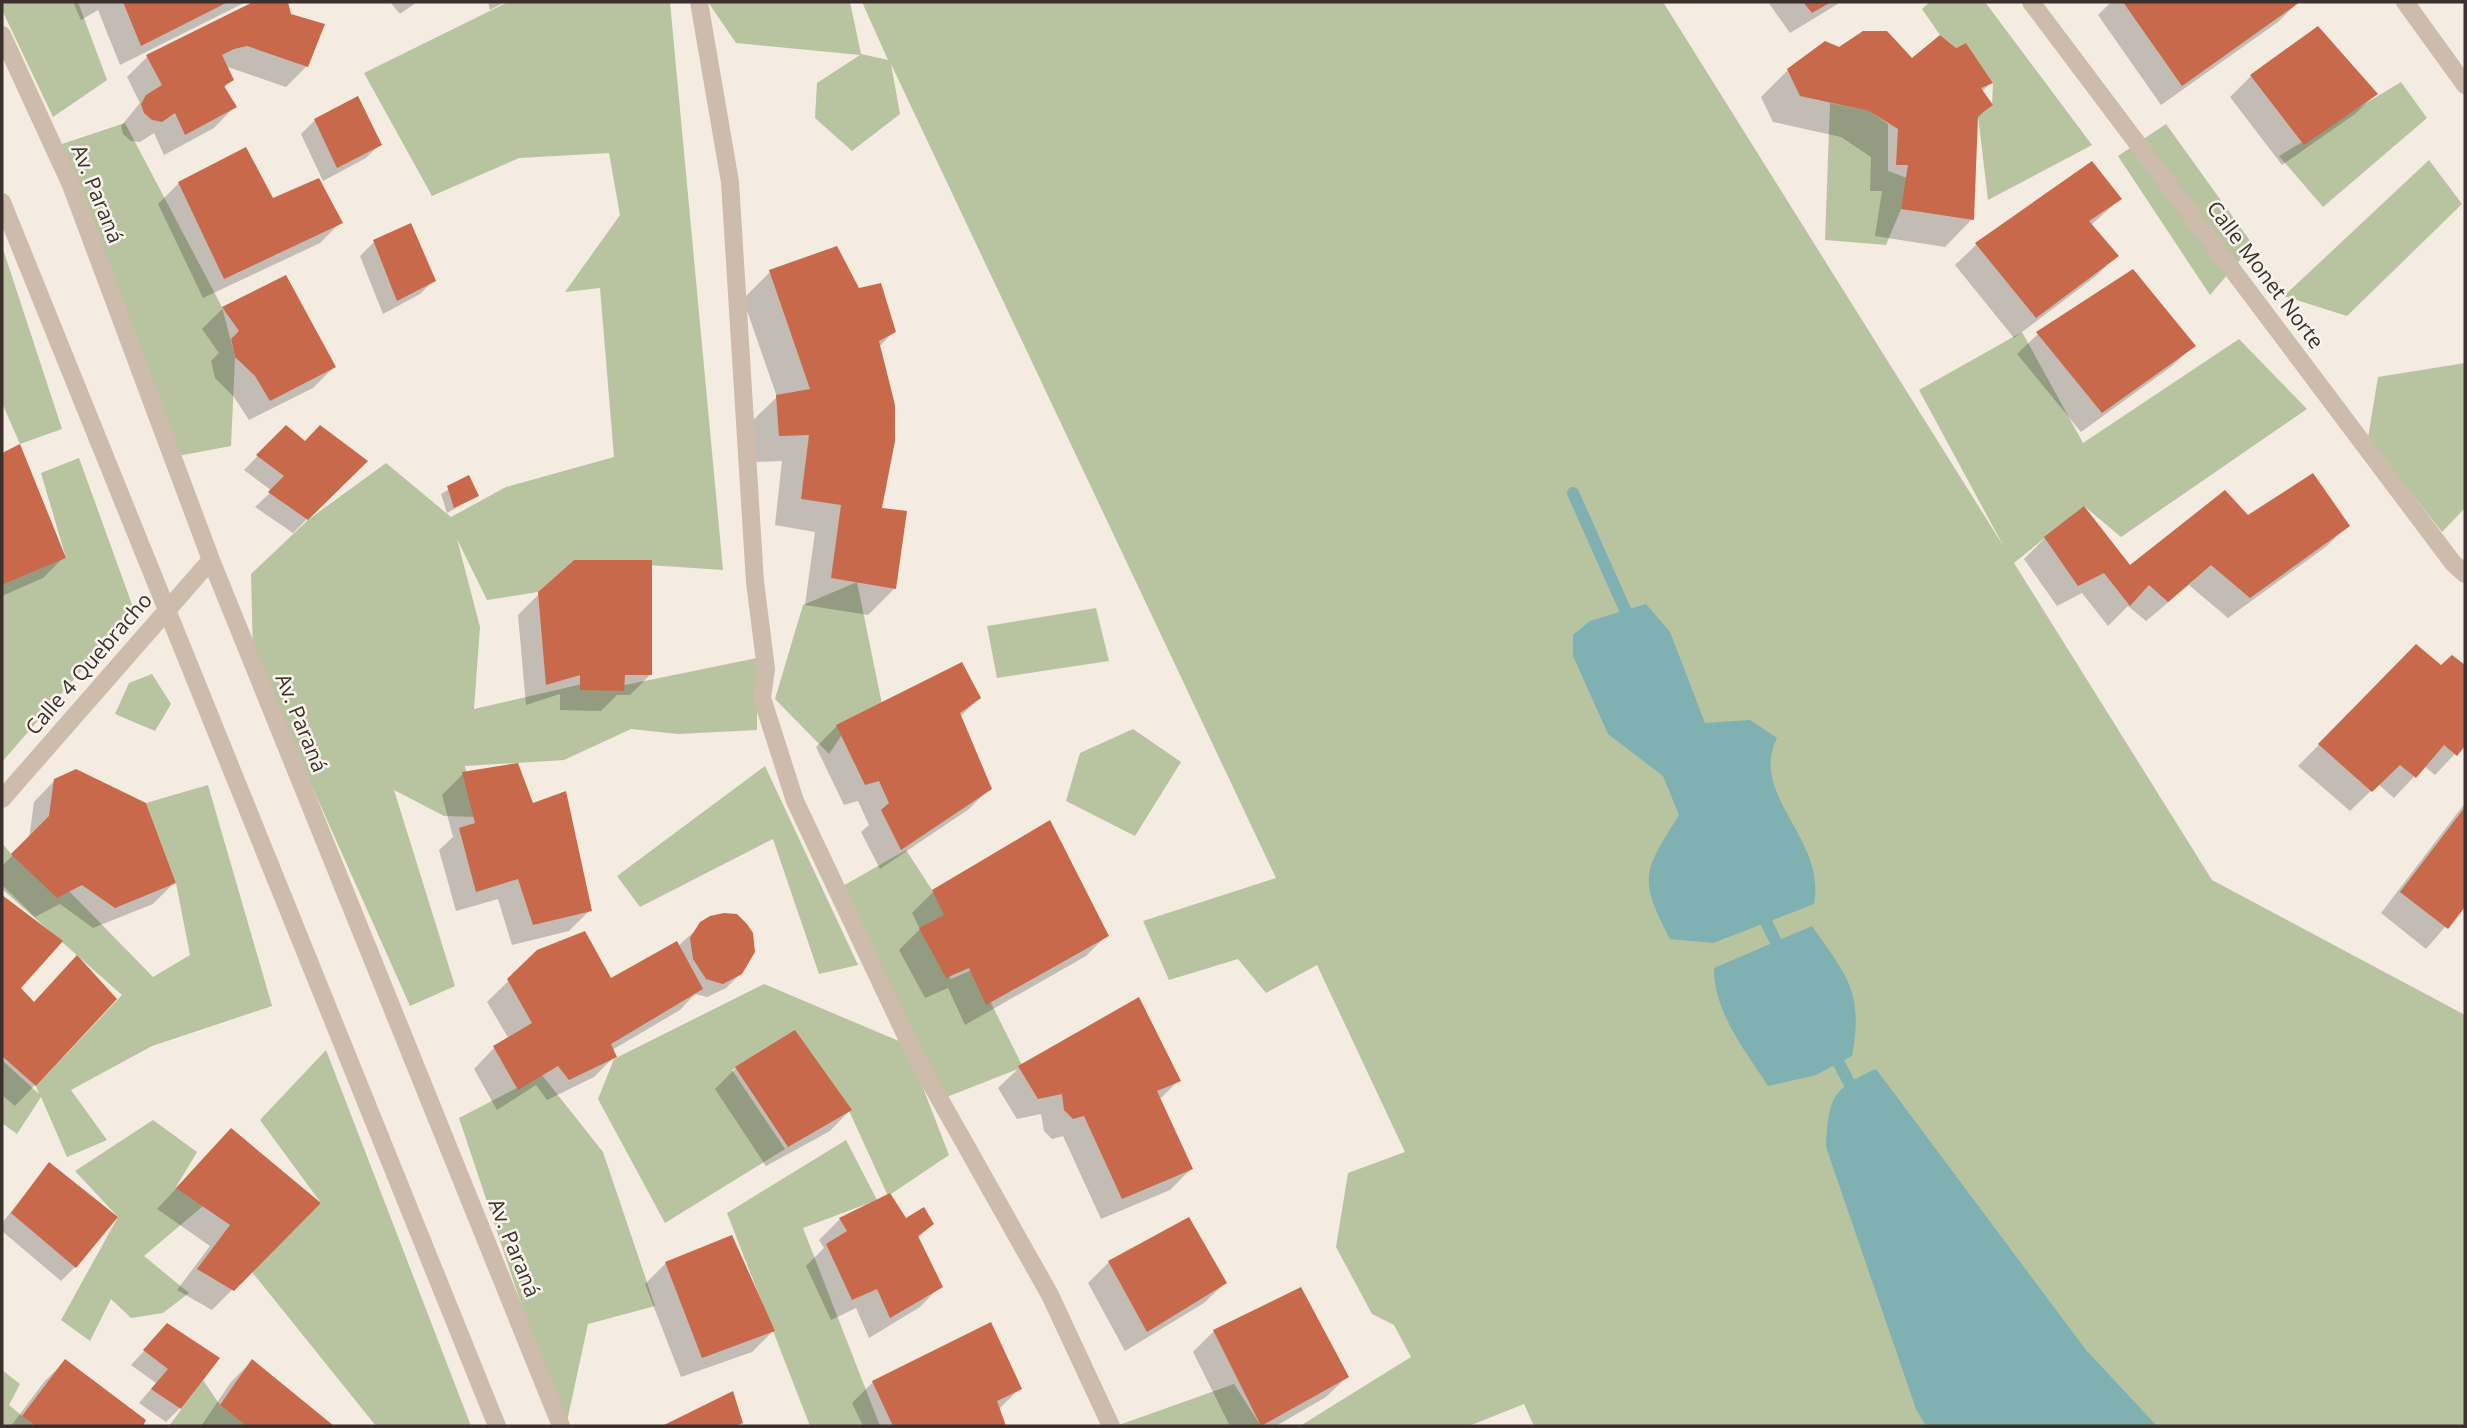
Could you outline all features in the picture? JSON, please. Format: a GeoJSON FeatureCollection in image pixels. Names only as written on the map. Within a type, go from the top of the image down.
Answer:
{"type":"FeatureCollection","features":[{"type":"Feature","properties":{"kind":"street"},"geometry":{"type":"LineString","coordinates":[[699,2],[730,181],[755,582],[766,669],[762,698],[795,801],[916,1057],[1050,1295],[1111,1426]]}},
{"type":"Feature","properties":{"kind":"street","name":"Calle Monet Norte"},"geometry":{"type":"LineString","coordinates":[[2031,2],[2430,532],[2465,574]]}},
{"type":"Feature","properties":{"kind":"street"},"geometry":{"type":"LineString","coordinates":[[2405,2],[2465,84]]}},
{"type":"Feature","properties":{"kind":"street","name":"Av. Paraná"},"geometry":{"type":"LineString","coordinates":[[2,35],[71,185],[211,560],[561,1426]]}},
{"type":"Feature","properties":{"kind":"street"},"geometry":{"type":"LineString","coordinates":[[2,202],[497,1426]]}},
{"type":"Feature","properties":{"kind":"street","name":"Calle 4 Quebracho"},"geometry":{"type":"LineString","coordinates":[[2,799],[211,560]]}},
{"type":"Feature","properties":{"kind":"green space"},"geometry":{"type":"Polygon","coordinates":[[[2,2],[78,2],[107,80],[53,117],[2,10],[2,2]]]}},
{"type":"Feature","properties":{"kind":"green space"},"geometry":{"type":"Polygon","coordinates":[[[508,2],[670,2],[723,570],[574,560],[538,592],[487,600],[457,539],[480,627],[474,709],[582,684],[625,685],[757,658],[757,730],[678,734],[631,729],[564,760],[465,766],[476,817],[444,816],[394,790],[455,986],[410,1006],[253,654],[251,574],[308,520],[386,463],[451,517],[506,487],[614,457],[600,288],[565,292],[620,215],[609,153],[519,158],[432,196],[364,73],[508,2]]]}},
{"type":"Feature","properties":{"kind":"green space"},"geometry":{"type":"Polygon","coordinates":[[[708,2],[850,2],[861,54],[888,60],[862,2],[1663,2],[2004,547],[1919,390],[2022,332],[2083,443],[2239,339],[2307,409],[2121,537],[2084,506],[2014,563],[2212,880],[2465,1015],[2465,1426],[1534,1426],[1524,1404],[1469,1426],[1300,1426],[1411,1357],[1394,1325],[1372,1314],[1336,1247],[1348,1173],[1405,1152],[1317,965],[1266,993],[1238,959],[1169,980],[1143,921],[1276,878],[891,64],[900,114],[852,151],[815,118],[817,83],[860,55],[736,43],[708,2]]]}},
{"type":"Feature","properties":{"kind":"green space"},"geometry":{"type":"Polygon","coordinates":[[[1930,2],[1985,2],[2092,145],[1988,200],[1978,116],[1992,105],[1993,83],[1966,43],[1956,48],[1940,35],[1922,9],[1930,2]]]}},
{"type":"Feature","properties":{"kind":"green space"},"geometry":{"type":"Polygon","coordinates":[[[2401,82],[2427,118],[2323,207],[2279,156],[2401,82]]]}},
{"type":"Feature","properties":{"kind":"green space"},"geometry":{"type":"Polygon","coordinates":[[[1830,103],[1869,111],[1888,124],[1888,171],[1907,178],[1901,209],[1886,245],[1825,240],[1830,103]]]}},
{"type":"Feature","properties":{"kind":"green space"},"geometry":{"type":"Polygon","coordinates":[[[125,123],[222,307],[235,357],[231,446],[172,457],[53,147],[125,123]]]}},
{"type":"Feature","properties":{"kind":"green space"},"geometry":{"type":"Polygon","coordinates":[[[2166,124],[2253,245],[2210,295],[2118,156],[2166,124]]]}},
{"type":"Feature","properties":{"kind":"green space"},"geometry":{"type":"Polygon","coordinates":[[[2429,160],[2462,204],[2347,316],[2284,296],[2429,160]]]}},
{"type":"Feature","properties":{"kind":"green space"},"geometry":{"type":"Polygon","coordinates":[[[2,246],[62,429],[20,444],[2,403],[2,246]]]}},
{"type":"Feature","properties":{"kind":"green space"},"geometry":{"type":"Polygon","coordinates":[[[2465,363],[2465,508],[2442,532],[2368,438],[2378,377],[2465,363]]]}},
{"type":"Feature","properties":{"kind":"green space"},"geometry":{"type":"Polygon","coordinates":[[[79,458],[134,610],[2,762],[2,585],[66,558],[41,473],[79,458]]]}},
{"type":"Feature","properties":{"kind":"green space"},"geometry":{"type":"Polygon","coordinates":[[[857,582],[883,709],[848,726],[829,754],[775,699],[803,605],[857,582]]]}},
{"type":"Feature","properties":{"kind":"green space"},"geometry":{"type":"Polygon","coordinates":[[[1096,608],[1109,661],[997,678],[987,626],[1096,608]]]}},
{"type":"Feature","properties":{"kind":"green space"},"geometry":{"type":"Polygon","coordinates":[[[152,674],[171,704],[155,731],[115,714],[129,683],[152,674]]]}},
{"type":"Feature","properties":{"kind":"green space"},"geometry":{"type":"Polygon","coordinates":[[[1133,729],[1181,762],[1135,836],[1066,801],[1080,753],[1133,729]]]}},
{"type":"Feature","properties":{"kind":"green space"},"geometry":{"type":"Polygon","coordinates":[[[765,766],[858,965],[819,974],[773,839],[640,907],[617,876],[765,766]]]}},
{"type":"Feature","properties":{"kind":"green space"},"geometry":{"type":"Polygon","coordinates":[[[208,785],[272,1006],[152,1046],[71,1090],[107,1140],[67,1157],[41,1097],[17,1134],[2,1123],[2,1060],[39,1094],[36,1086],[122,995],[2,889],[2,843],[11,854],[69,891],[153,977],[190,955],[176,883],[146,803],[208,785]]]}},
{"type":"Feature","properties":{"kind":"green space"},"geometry":{"type":"Polygon","coordinates":[[[906,850],[949,916],[923,929],[951,979],[974,969],[1023,1067],[944,1098],[841,887],[906,850]]]}},
{"type":"Feature","properties":{"kind":"green space"},"geometry":{"type":"Polygon","coordinates":[[[764,984],[906,1044],[949,1155],[888,1196],[850,1113],[793,1033],[732,1070],[785,1149],[665,1223],[598,1099],[614,1059],[764,984]]]}},
{"type":"Feature","properties":{"kind":"green space"},"geometry":{"type":"Polygon","coordinates":[[[326,1050],[471,1426],[376,1426],[252,1272],[321,1203],[260,1120],[326,1050]]]}},
{"type":"Feature","properties":{"kind":"green space"},"geometry":{"type":"Polygon","coordinates":[[[542,1075],[603,1152],[655,1306],[588,1324],[566,1426],[562,1426],[459,1118],[542,1075]]]}},
{"type":"Feature","properties":{"kind":"green space"},"geometry":{"type":"Polygon","coordinates":[[[153,1120],[197,1152],[176,1187],[203,1206],[144,1256],[189,1293],[163,1313],[131,1318],[111,1299],[90,1341],[61,1320],[118,1217],[75,1171],[153,1120]]]}},
{"type":"Feature","properties":{"kind":"green space"},"geometry":{"type":"Polygon","coordinates":[[[846,1140],[877,1200],[803,1228],[880,1426],[810,1426],[727,1213],[846,1140]]]}},
{"type":"Feature","properties":{"kind":"green space"},"geometry":{"type":"Polygon","coordinates":[[[2,1370],[20,1384],[9,1405],[34,1426],[2,1426],[2,1370]]]}},
{"type":"Feature","properties":{"kind":"green space"},"geometry":{"type":"Polygon","coordinates":[[[203,1380],[220,1405],[246,1426],[169,1426],[203,1380]]]}},
{"type":"Feature","properties":{"kind":"green space"},"geometry":{"type":"Polygon","coordinates":[[[1234,1384],[1261,1426],[1119,1425],[1234,1384]]]}},
{"type":"Feature","properties":{"kind":"water"},"geometry":{"type":"Polygon","coordinates":[[[1646,604],[1670,632],[1705,723],[1750,720],[1777,738],[1771,759],[1772,779],[1810,859],[1815,881],[1814,904],[1713,943],[1670,939],[1653,902],[1649,876],[1658,850],[1679,815],[1663,776],[1608,734],[1573,656],[1573,635],[1590,621],[1646,604]]]}},
{"type":"Feature","properties":{"kind":"water"},"geometry":{"type":"Polygon","coordinates":[[[1812,926],[1835,958],[1850,986],[1856,1016],[1852,1056],[1816,1075],[1768,1086],[1725,1016],[1715,985],[1714,968],[1812,926]]]}},
{"type":"Feature","properties":{"kind":"water"},"geometry":{"type":"Polygon","coordinates":[[[1876,1069],[2086,1350],[2157,1426],[1926,1426],[1916,1409],[1826,1147],[1831,1107],[1835,1098],[1849,1083],[1876,1069]]]}},
{"type":"Feature","properties":{"kind":"building"},"geometry":{"type":"Polygon","coordinates":[[[123,2],[228,2],[141,46],[123,2]]]}},
{"type":"Feature","properties":{"kind":"building"},"geometry":{"type":"Polygon","coordinates":[[[253,2],[288,2],[291,14],[325,24],[308,67],[247,46],[234,49],[222,55],[234,80],[224,86],[237,107],[185,135],[175,113],[162,122],[152,120],[144,113],[141,104],[146,95],[162,85],[146,55],[253,2]]]}},
{"type":"Feature","properties":{"kind":"building"},"geometry":{"type":"Polygon","coordinates":[[[1803,2],[1831,2],[1812,13],[1803,2]]]}},
{"type":"Feature","properties":{"kind":"building"},"geometry":{"type":"Polygon","coordinates":[[[2123,2],[2300,2],[2182,86],[2123,2]]]}},
{"type":"Feature","properties":{"kind":"building"},"geometry":{"type":"Polygon","coordinates":[[[2318,26],[2378,94],[2304,145],[2250,75],[2318,26]]]}},
{"type":"Feature","properties":{"kind":"building"},"geometry":{"type":"Polygon","coordinates":[[[1863,31],[1887,31],[1912,58],[1940,35],[1956,48],[1966,43],[1993,83],[1981,88],[1993,105],[1978,116],[1974,220],[1901,209],[1908,165],[1896,165],[1898,129],[1869,111],[1800,96],[1787,69],[1825,41],[1839,47],[1863,31]]]}},
{"type":"Feature","properties":{"kind":"building"},"geometry":{"type":"Polygon","coordinates":[[[358,96],[382,145],[337,168],[314,119],[358,96]]]}},
{"type":"Feature","properties":{"kind":"building"},"geometry":{"type":"Polygon","coordinates":[[[246,147],[273,198],[319,178],[343,223],[224,279],[178,182],[246,147]]]}},
{"type":"Feature","properties":{"kind":"building"},"geometry":{"type":"Polygon","coordinates":[[[2092,161],[2122,199],[2089,221],[2119,256],[2036,318],[1975,243],[2092,161]]]}},
{"type":"Feature","properties":{"kind":"building"},"geometry":{"type":"Polygon","coordinates":[[[411,223],[436,281],[397,301],[373,240],[411,223]]]}},
{"type":"Feature","properties":{"kind":"building"},"geometry":{"type":"Polygon","coordinates":[[[837,246],[859,288],[881,283],[896,332],[879,341],[895,405],[895,441],[882,508],[907,511],[896,589],[831,578],[841,505],[801,499],[809,435],[779,436],[776,395],[810,389],[769,270],[837,246]]]}},
{"type":"Feature","properties":{"kind":"building"},"geometry":{"type":"Polygon","coordinates":[[[2133,269],[2196,346],[2102,413],[2036,332],[2133,269]]]}},
{"type":"Feature","properties":{"kind":"building"},"geometry":{"type":"Polygon","coordinates":[[[286,275],[336,367],[270,401],[255,376],[235,357],[231,339],[239,331],[222,307],[286,275]]]}},
{"type":"Feature","properties":{"kind":"building"},"geometry":{"type":"Polygon","coordinates":[[[286,425],[305,441],[320,425],[368,461],[308,520],[268,492],[284,476],[256,455],[286,425]]]}},
{"type":"Feature","properties":{"kind":"building"},"geometry":{"type":"Polygon","coordinates":[[[20,444],[66,558],[2,585],[2,453],[20,444]]]}},
{"type":"Feature","properties":{"kind":"building"},"geometry":{"type":"Polygon","coordinates":[[[2313,473],[2350,526],[2250,598],[2211,565],[2168,602],[2149,585],[2130,606],[2104,573],[2078,586],[2044,537],[2084,506],[2130,565],[2225,490],[2248,515],[2313,473]]]}},
{"type":"Feature","properties":{"kind":"building"},"geometry":{"type":"Polygon","coordinates":[[[469,475],[479,496],[454,508],[447,486],[469,475]]]}},
{"type":"Feature","properties":{"kind":"building"},"geometry":{"type":"Polygon","coordinates":[[[574,560],[652,560],[652,675],[625,675],[624,691],[580,690],[580,675],[546,685],[538,592],[574,560]]]}},
{"type":"Feature","properties":{"kind":"building"},"geometry":{"type":"Polygon","coordinates":[[[2416,644],[2441,665],[2452,655],[2465,665],[2465,746],[2457,756],[2444,745],[2416,778],[2400,765],[2372,792],[2318,744],[2416,644]]]}},
{"type":"Feature","properties":{"kind":"building"},"geometry":{"type":"Polygon","coordinates":[[[962,662],[981,698],[960,713],[992,789],[901,850],[881,810],[889,803],[879,781],[865,785],[836,725],[962,662]]]}},
{"type":"Feature","properties":{"kind":"building"},"geometry":{"type":"Polygon","coordinates":[[[518,763],[533,803],[566,791],[592,911],[533,925],[518,879],[476,892],[459,828],[475,823],[462,772],[518,763]]]}},
{"type":"Feature","properties":{"kind":"building"},"geometry":{"type":"Polygon","coordinates":[[[76,769],[146,803],[176,883],[115,908],[82,885],[57,898],[11,854],[49,816],[54,779],[76,769]]]}},
{"type":"Feature","properties":{"kind":"building"},"geometry":{"type":"Polygon","coordinates":[[[2465,807],[2465,907],[2448,929],[2400,892],[2465,807]]]}},
{"type":"Feature","properties":{"kind":"building"},"geometry":{"type":"Polygon","coordinates":[[[1050,820],[1109,936],[986,1005],[969,968],[946,978],[919,928],[944,915],[932,890],[1050,820]]]}},
{"type":"Feature","properties":{"kind":"building"},"geometry":{"type":"Polygon","coordinates":[[[2,895],[63,941],[21,988],[34,1002],[77,955],[117,999],[36,1086],[2,1056],[2,895]]]}},
{"type":"Feature","properties":{"kind":"building"},"geometry":{"type":"Polygon","coordinates":[[[737,914],[747,924],[753,933],[755,952],[742,974],[723,984],[706,979],[693,959],[690,938],[700,922],[710,916],[737,914]]]}},
{"type":"Feature","properties":{"kind":"building"},"geometry":{"type":"Polygon","coordinates":[[[585,931],[611,978],[677,941],[703,989],[611,1044],[617,1057],[569,1080],[558,1066],[518,1090],[493,1046],[532,1023],[507,979],[537,950],[585,931]]]}},
{"type":"Feature","properties":{"kind":"building"},"geometry":{"type":"Polygon","coordinates":[[[1139,997],[1181,1081],[1157,1091],[1193,1169],[1122,1199],[1084,1116],[1073,1119],[1064,1110],[1062,1094],[1038,1099],[1018,1066],[1139,997]]]}},
{"type":"Feature","properties":{"kind":"building"},"geometry":{"type":"Polygon","coordinates":[[[795,1030],[852,1110],[788,1147],[735,1067],[795,1030]]]}},
{"type":"Feature","properties":{"kind":"building"},"geometry":{"type":"Polygon","coordinates":[[[231,1128],[321,1203],[234,1291],[197,1269],[230,1225],[176,1188],[231,1128]]]}},
{"type":"Feature","properties":{"kind":"building"},"geometry":{"type":"Polygon","coordinates":[[[49,1162],[118,1217],[76,1268],[11,1213],[49,1162]]]}},
{"type":"Feature","properties":{"kind":"building"},"geometry":{"type":"Polygon","coordinates":[[[890,1193],[906,1218],[924,1207],[934,1224],[918,1236],[943,1287],[890,1318],[877,1289],[852,1300],[826,1244],[847,1231],[839,1218],[890,1193]]]}},
{"type":"Feature","properties":{"kind":"building"},"geometry":{"type":"Polygon","coordinates":[[[1189,1217],[1227,1283],[1147,1332],[1108,1261],[1189,1217]]]}},
{"type":"Feature","properties":{"kind":"building"},"geometry":{"type":"Polygon","coordinates":[[[732,1235],[775,1331],[702,1358],[665,1262],[732,1235]]]}},
{"type":"Feature","properties":{"kind":"building"},"geometry":{"type":"Polygon","coordinates":[[[1301,1287],[1349,1377],[1261,1426],[1213,1330],[1301,1287]]]}},
{"type":"Feature","properties":{"kind":"building"},"geometry":{"type":"Polygon","coordinates":[[[991,1322],[1022,1389],[997,1401],[1006,1426],[893,1426],[872,1381],[991,1322]]]}},
{"type":"Feature","properties":{"kind":"building"},"geometry":{"type":"Polygon","coordinates":[[[167,1323],[220,1358],[181,1409],[151,1389],[168,1369],[143,1350],[167,1323]]]}},
{"type":"Feature","properties":{"kind":"building"},"geometry":{"type":"Polygon","coordinates":[[[65,1359],[146,1420],[143,1426],[35,1426],[22,1416],[65,1359]]]}},
{"type":"Feature","properties":{"kind":"building"},"geometry":{"type":"Polygon","coordinates":[[[252,1359],[334,1426],[246,1426],[220,1405],[252,1359]]]}},
{"type":"Feature","properties":{"kind":"building"},"geometry":{"type":"Polygon","coordinates":[[[733,1391],[743,1423],[735,1426],[662,1426],[733,1391]]]}},
{"type":"Feature","properties":{"kind":"waterway"},"geometry":{"type":"LineString","coordinates":[[1573,493],[1631,623]]}},
{"type":"Feature","properties":{"kind":"waterway"},"geometry":{"type":"LineString","coordinates":[[1759,908],[1782,954]]}},
{"type":"Feature","properties":{"kind":"waterway"},"geometry":{"type":"LineString","coordinates":[[1831,1048],[1855,1094]]}}]}
